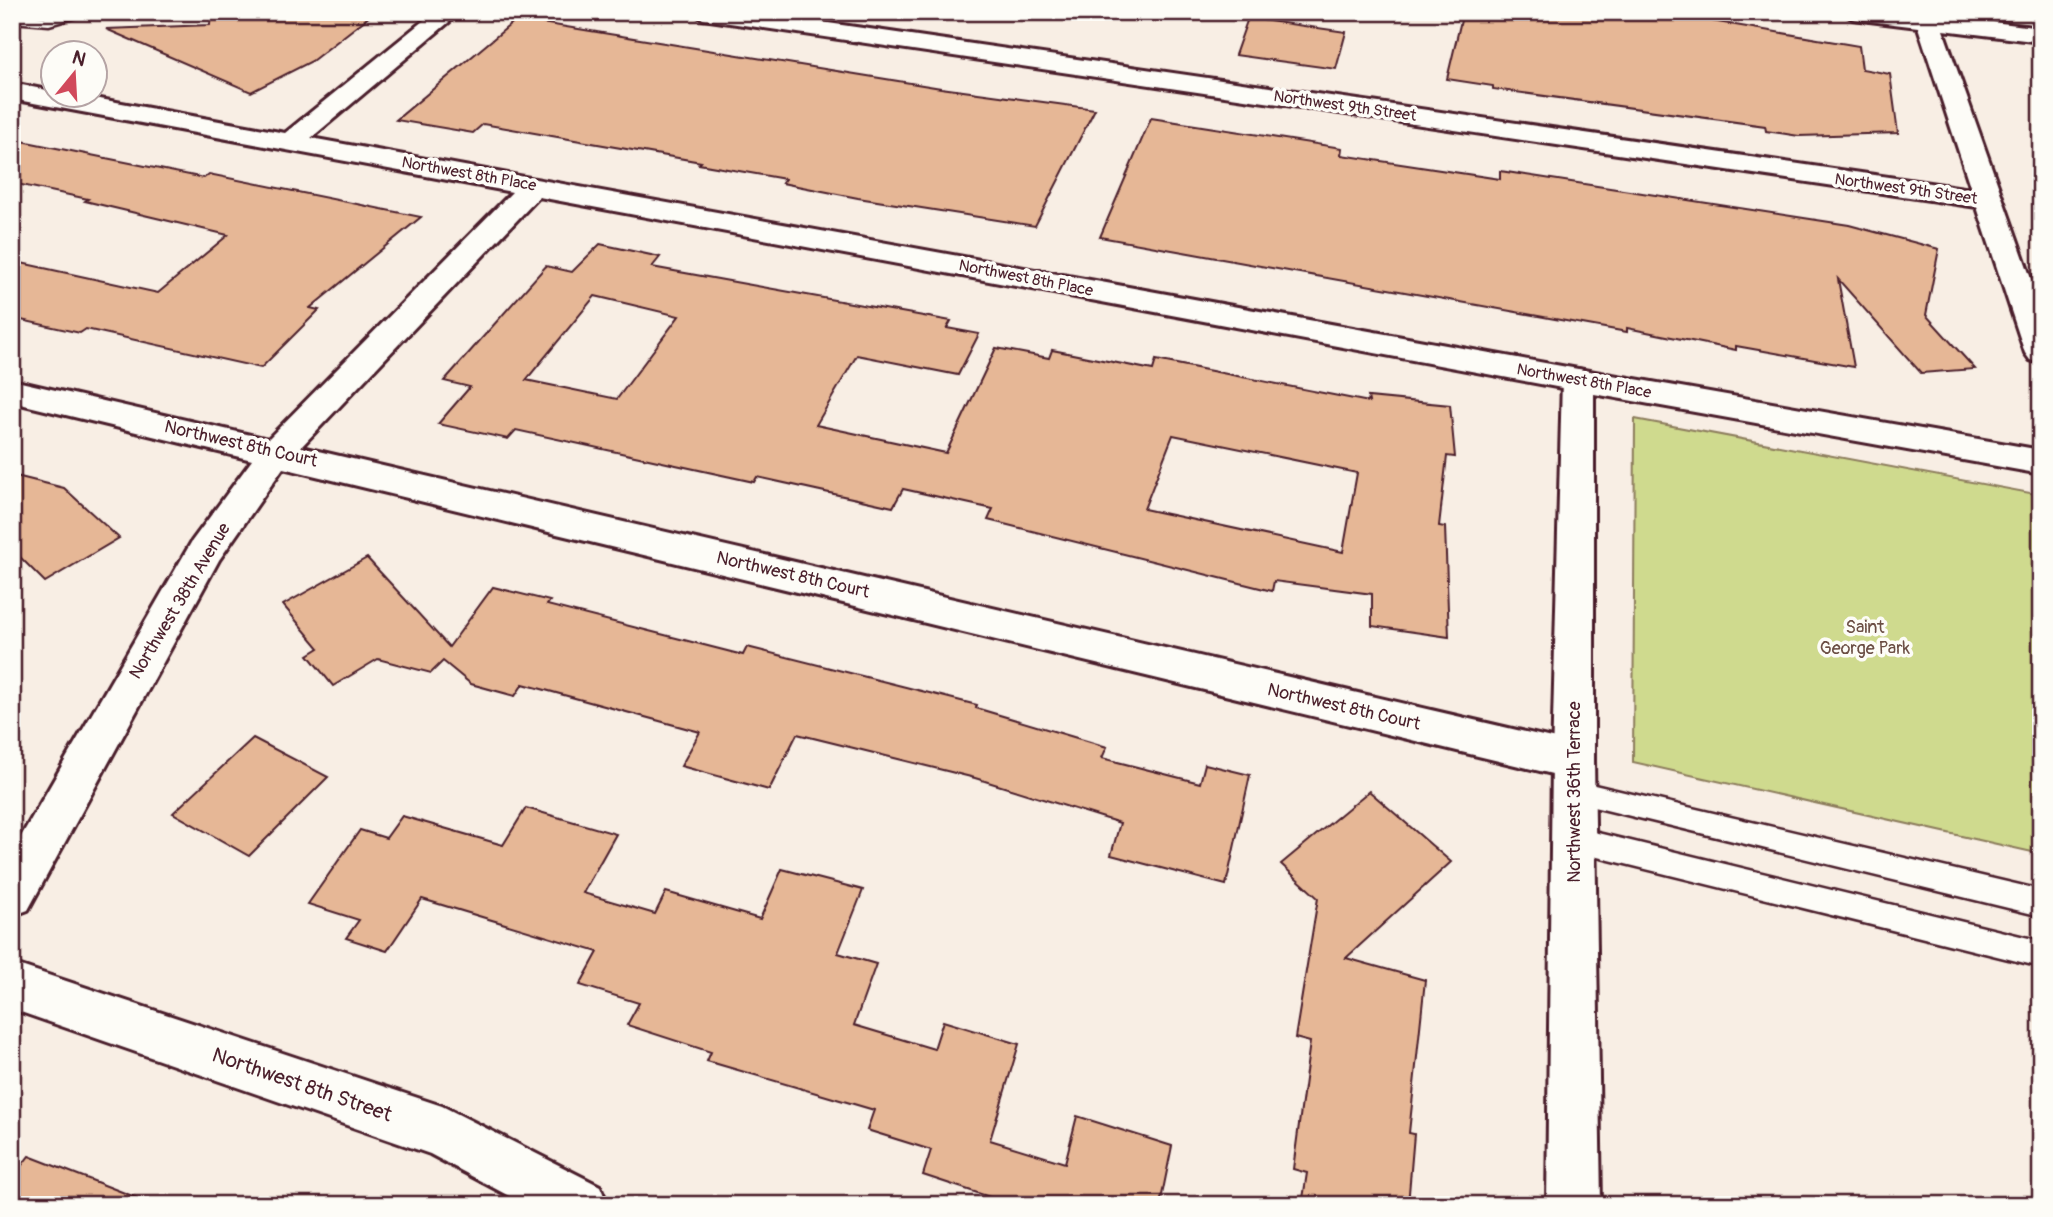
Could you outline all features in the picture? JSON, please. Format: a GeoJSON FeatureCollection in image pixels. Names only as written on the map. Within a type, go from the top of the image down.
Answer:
{"type":"FeatureCollection","features":[{"type":"Feature","properties":{"kind":"street"},"geometry":{"type":"LineString","coordinates":[[290,142],[449,12]]}},
{"type":"Feature","properties":{"kind":"street","name":"Northwest 9th Street"},"geometry":{"type":"LineString","coordinates":[[703,12],[1987,200]]}},
{"type":"Feature","properties":{"kind":"street"},"geometry":{"type":"LineString","coordinates":[[1853,12],[2041,35]]}},
{"type":"Feature","properties":{"kind":"street"},"geometry":{"type":"LineString","coordinates":[[1928,22],[2041,353]]}},
{"type":"Feature","properties":{"kind":"street","name":"Northwest 8th Place"},"geometry":{"type":"LineString","coordinates":[[12,91],[1578,380],[2041,462]]}},
{"type":"Feature","properties":{"kind":"street","name":"Northwest 38th Avenue"},"geometry":{"type":"LineString","coordinates":[[12,895],[205,551],[276,452],[534,186]]}},
{"type":"Feature","properties":{"kind":"street","name":"Northwest 36th Terrace"},"geometry":{"type":"LineString","coordinates":[[1574,1205],[1573,776],[1578,380]]}},
{"type":"Feature","properties":{"kind":"street","name":"Northwest 8th Court"},"geometry":{"type":"LineString","coordinates":[[12,391],[276,452],[1573,776]]}},
{"type":"Feature","properties":{"kind":"street","name":"Northwest 8th Street"},"geometry":{"type":"LineString","coordinates":[[12,986],[442,1132],[582,1205]]}},
{"type":"Feature","properties":{"kind":"lane"},"geometry":{"type":"LineString","coordinates":[[12,18],[49,21],[87,12]]}},
{"type":"Feature","properties":{"kind":"lane"},"geometry":{"type":"LineString","coordinates":[[1573,776],[2041,903]]}},
{"type":"Feature","properties":{"kind":"lane"},"geometry":{"type":"LineString","coordinates":[[1573,839],[2041,954]]}},
{"type":"Feature","properties":{"kind":"green space","name":"Saint George Park"},"geometry":{"type":"Polygon","coordinates":[[[1635,419],[2041,495],[2041,854],[1633,762],[1635,419]]]}},
{"type":"Feature","properties":{"kind":"building"},"geometry":{"type":"Polygon","coordinates":[[[211,12],[375,12],[312,61],[251,92],[106,29],[210,25],[211,12]]]}},
{"type":"Feature","properties":{"kind":"building"},"geometry":{"type":"Polygon","coordinates":[[[1463,12],[1659,12],[1859,46],[1862,69],[1890,74],[1898,133],[1799,136],[1766,131],[1765,126],[1493,89],[1493,86],[1447,79],[1463,12]]]}},
{"type":"Feature","properties":{"kind":"building"},"geometry":{"type":"Polygon","coordinates":[[[1248,18],[1346,32],[1336,69],[1235,55],[1248,18]]]}},
{"type":"Feature","properties":{"kind":"building"},"geometry":{"type":"Polygon","coordinates":[[[517,19],[941,88],[1095,109],[1035,226],[858,198],[782,183],[785,179],[699,164],[701,162],[483,124],[473,133],[396,120],[517,19]]]}},
{"type":"Feature","properties":{"kind":"building"},"geometry":{"type":"Polygon","coordinates":[[[1151,118],[1342,148],[1341,155],[1500,179],[1500,171],[1849,225],[1939,249],[1926,315],[1975,369],[1921,373],[1838,279],[1854,367],[1736,346],[1736,350],[1627,328],[1627,332],[1100,237],[1151,118]]]}},
{"type":"Feature","properties":{"kind":"building"},"geometry":{"type":"Polygon","coordinates":[[[12,139],[204,178],[209,174],[421,217],[310,308],[319,310],[261,368],[86,329],[80,333],[12,318],[12,261],[158,293],[228,235],[85,201],[88,199],[12,183],[12,139]]]}},
{"type":"Feature","properties":{"kind":"building"},"geometry":{"type":"Polygon","coordinates":[[[600,244],[660,257],[652,267],[951,321],[947,328],[979,334],[958,375],[857,355],[816,425],[946,453],[996,348],[1049,358],[1052,350],[1153,370],[1156,360],[1369,402],[1368,397],[1450,405],[1455,457],[1447,456],[1439,526],[1445,527],[1449,637],[1372,626],[1372,594],[1274,581],[1272,591],[988,520],[993,509],[903,489],[893,507],[757,477],[754,482],[516,430],[508,439],[438,424],[470,387],[444,381],[546,266],[572,272],[600,244]],[[595,296],[526,380],[617,399],[679,316],[595,296]],[[1173,435],[1144,509],[1343,552],[1357,473],[1173,435]]]}},
{"type":"Feature","properties":{"kind":"building"},"geometry":{"type":"Polygon","coordinates":[[[12,475],[64,488],[119,538],[45,582],[12,549],[12,475]]]}},
{"type":"Feature","properties":{"kind":"building"},"geometry":{"type":"Polygon","coordinates":[[[367,558],[449,647],[493,587],[550,601],[547,605],[743,655],[747,647],[977,705],[976,708],[1107,747],[1102,758],[1200,783],[1205,764],[1250,775],[1226,885],[1111,855],[1120,823],[975,778],[797,734],[769,790],[681,766],[700,732],[523,684],[515,696],[471,684],[443,661],[431,673],[378,659],[333,686],[308,655],[319,648],[283,605],[367,558]]]}},
{"type":"Feature","properties":{"kind":"building"},"geometry":{"type":"Polygon","coordinates":[[[253,738],[328,777],[249,856],[173,813],[253,738]]]}},
{"type":"Feature","properties":{"kind":"building"},"geometry":{"type":"Polygon","coordinates":[[[1369,791],[1451,862],[1346,958],[1425,980],[1409,1133],[1414,1134],[1408,1205],[1302,1205],[1307,1173],[1293,1169],[1310,1042],[1295,1038],[1318,898],[1281,864],[1369,791]]]}},
{"type":"Feature","properties":{"kind":"building"},"geometry":{"type":"Polygon","coordinates":[[[526,808],[616,834],[583,893],[655,914],[666,892],[760,919],[782,869],[863,890],[838,953],[876,964],[854,1025],[934,1049],[943,1021],[1019,1044],[990,1140],[1065,1163],[1077,1116],[1172,1146],[1160,1205],[1014,1205],[923,1175],[931,1150],[867,1130],[874,1110],[707,1061],[711,1052],[627,1025],[639,1003],[580,985],[598,952],[422,899],[387,951],[346,938],[359,920],[308,904],[360,830],[386,838],[402,816],[503,845],[526,808]]]}},
{"type":"Feature","properties":{"kind":"building"},"geometry":{"type":"Polygon","coordinates":[[[29,1156],[148,1202],[148,1205],[12,1205],[12,1178],[29,1156]]]}}]}
